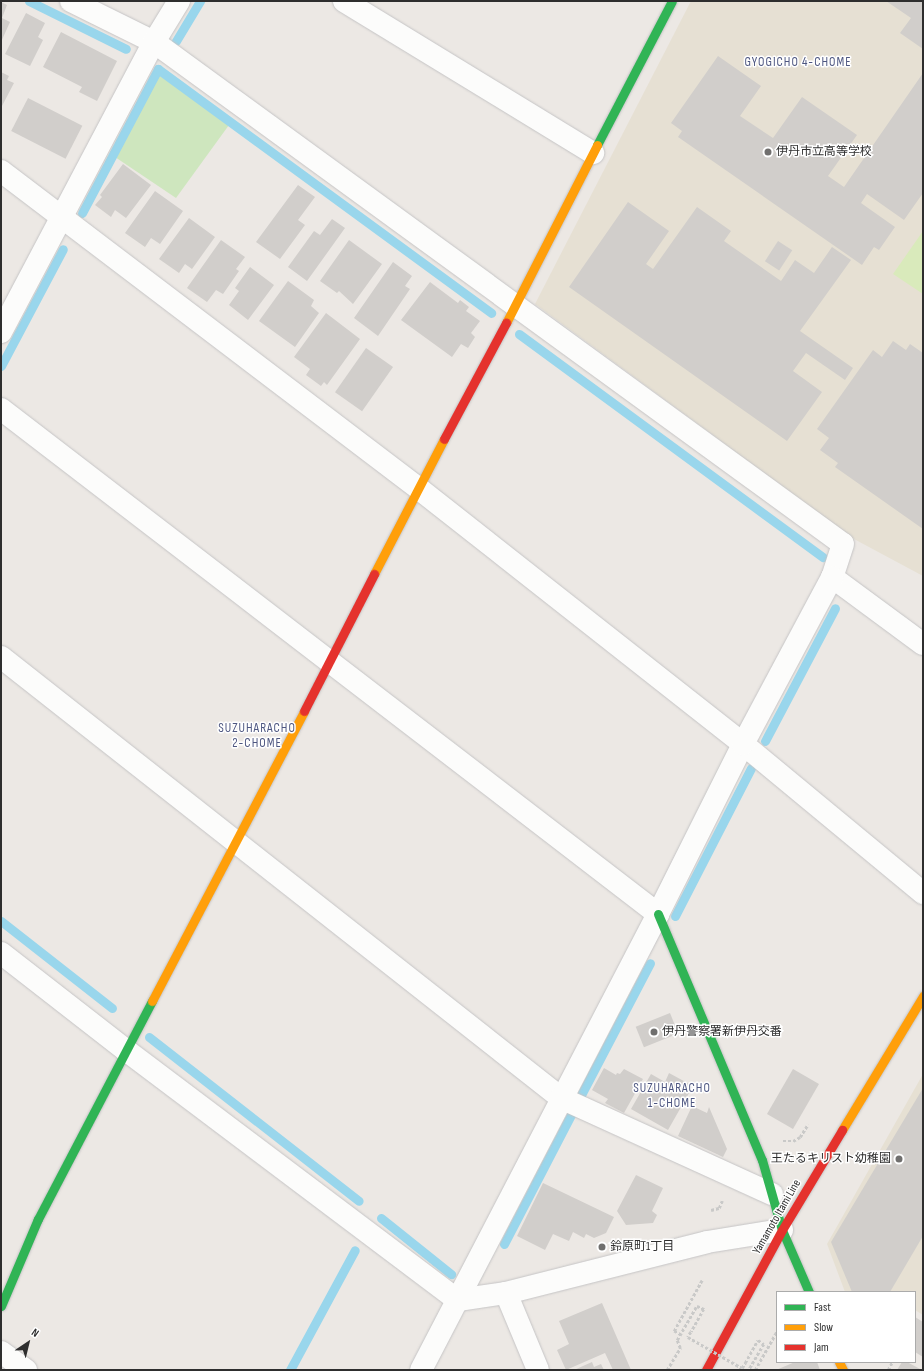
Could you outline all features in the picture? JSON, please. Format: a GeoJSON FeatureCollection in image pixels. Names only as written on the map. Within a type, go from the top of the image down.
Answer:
{"type":"FeatureCollection","features":[{"type":"Feature","properties":{"kind":"street"},"geometry":{"type":"LineString","coordinates":[[71,1],[154,42],[515,307],[843,544],[832,577],[743,744],[658,914],[561,1098],[421,1370]]}},
{"type":"Feature","properties":{"kind":"street"},"geometry":{"type":"LineString","coordinates":[[1,332],[154,42],[180,1]]}},
{"type":"Feature","properties":{"kind":"street"},"geometry":{"type":"LineString","coordinates":[[344,1],[593,153]]}},
{"type":"Feature","properties":{"kind":"street"},"geometry":{"type":"LineString","coordinates":[[1,1306],[38,1219],[330,661],[418,488],[515,307],[672,1]]}},
{"type":"Feature","properties":{"kind":"street"},"geometry":{"type":"LineString","coordinates":[[1,170],[418,488],[743,744],[923,892]]}},
{"type":"Feature","properties":{"kind":"street"},"geometry":{"type":"LineString","coordinates":[[1,409],[658,914],[762,1160],[782,1230],[809,1291]]}},
{"type":"Feature","properties":{"kind":"street"},"geometry":{"type":"LineString","coordinates":[[832,577],[923,644]]}},
{"type":"Feature","properties":{"kind":"street"},"geometry":{"type":"LineString","coordinates":[[1,657],[236,840],[561,1098],[772,1194]]}},
{"type":"Feature","properties":{"kind":"street"},"geometry":{"type":"LineString","coordinates":[[1,953],[127,1051],[458,1300],[506,1293],[707,1242],[782,1230]]}},
{"type":"Feature","properties":{"kind":"street","name":"Yamamoto Itami Line"},"geometry":{"type":"LineString","coordinates":[[706,1370],[782,1230],[923,996]]}},
{"type":"Feature","properties":{"kind":"street"},"geometry":{"type":"LineString","coordinates":[[506,1293],[538,1370]]}},
{"type":"Feature","properties":{"kind":"street"},"geometry":{"type":"LineString","coordinates":[[1,1352],[26,1370]]}},
{"type":"Feature","properties":{"kind":"path"},"geometry":{"type":"LineString","coordinates":[[781,1141],[792,1141],[800,1137],[808,1124]]}},
{"type":"Feature","properties":{"kind":"path"},"geometry":{"type":"LineString","coordinates":[[711,1210],[719,1208],[723,1197]]}},
{"type":"Feature","properties":{"kind":"path"},"geometry":{"type":"LineString","coordinates":[[681,1333],[674,1331],[702,1280]]}},
{"type":"Feature","properties":{"kind":"path"},"geometry":{"type":"LineString","coordinates":[[667,1370],[680,1348],[677,1340],[697,1306],[704,1309],[688,1337],[742,1368],[758,1340],[764,1344],[750,1370]]}},
{"type":"Feature","properties":{"kind":"path"},"geometry":{"type":"LineString","coordinates":[[755,1370],[776,1333]]}},
{"type":"Feature","properties":{"kind":"shaded area","name":"伊丹市立高等学校"},"geometry":{"type":"Polygon","coordinates":[[[691,1],[923,1],[923,576],[854,539],[535,304],[691,1]]]}},
{"type":"Feature","properties":{"kind":"shaded area","name":"王たるキリスト幼稚園"},"geometry":{"type":"Polygon","coordinates":[[[923,1074],[923,1315],[916,1311],[916,1291],[845,1291],[827,1244],[923,1074]]]}},
{"type":"Feature","properties":{"kind":"green space"},"geometry":{"type":"Polygon","coordinates":[[[161,73],[229,125],[176,198],[115,157],[157,74],[161,73]]]}},
{"type":"Feature","properties":{"kind":"green space"},"geometry":{"type":"Polygon","coordinates":[[[923,231],[923,294],[893,274],[923,231]]]}},
{"type":"Feature","properties":{"kind":"building"},"geometry":{"type":"Polygon","coordinates":[[[886,1],[923,1],[923,49],[900,33],[911,18],[886,1]]]}},
{"type":"Feature","properties":{"kind":"building"},"geometry":{"type":"Polygon","coordinates":[[[1,2],[7,5],[2,18],[10,22],[1,42],[1,2]]]}},
{"type":"Feature","properties":{"kind":"building"},"geometry":{"type":"Polygon","coordinates":[[[26,13],[45,23],[38,37],[43,40],[30,66],[5,54],[26,13]]]}},
{"type":"Feature","properties":{"kind":"building"},"geometry":{"type":"Polygon","coordinates":[[[61,32],[117,61],[97,101],[79,92],[82,87],[43,67],[61,32]]]}},
{"type":"Feature","properties":{"kind":"building"},"geometry":{"type":"Polygon","coordinates":[[[718,56],[761,86],[740,116],[773,138],[802,97],[857,135],[828,176],[844,187],[923,73],[923,193],[904,220],[867,194],[861,203],[895,227],[879,250],[874,247],[862,265],[678,137],[682,131],[671,123],[718,56]]]}},
{"type":"Feature","properties":{"kind":"building"},"geometry":{"type":"Polygon","coordinates":[[[1,72],[9,76],[7,80],[14,83],[2,106],[1,72]]]}},
{"type":"Feature","properties":{"kind":"building"},"geometry":{"type":"Polygon","coordinates":[[[28,98],[82,126],[66,159],[11,131],[28,98]]]}},
{"type":"Feature","properties":{"kind":"building"},"geometry":{"type":"Polygon","coordinates":[[[123,164],[151,185],[126,218],[115,210],[111,217],[95,205],[102,197],[100,195],[123,164]]]}},
{"type":"Feature","properties":{"kind":"building"},"geometry":{"type":"Polygon","coordinates":[[[298,185],[315,197],[298,220],[305,225],[280,259],[256,242],[298,185]]]}},
{"type":"Feature","properties":{"kind":"building"},"geometry":{"type":"Polygon","coordinates":[[[155,191],[183,211],[160,244],[151,238],[145,247],[125,233],[155,191]]]}},
{"type":"Feature","properties":{"kind":"building"},"geometry":{"type":"Polygon","coordinates":[[[628,202],[669,231],[646,264],[653,269],[697,207],[731,231],[724,241],[781,281],[795,260],[814,273],[832,247],[851,260],[800,331],[853,368],[845,380],[806,353],[793,371],[822,392],[787,441],[569,287],[628,202]]]}},
{"type":"Feature","properties":{"kind":"building"},"geometry":{"type":"Polygon","coordinates":[[[189,218],[215,237],[192,269],[185,264],[179,273],[159,259],[189,218]]]}},
{"type":"Feature","properties":{"kind":"building"},"geometry":{"type":"Polygon","coordinates":[[[332,219],[345,228],[307,281],[288,267],[314,231],[320,235],[332,219]]]}},
{"type":"Feature","properties":{"kind":"building"},"geometry":{"type":"Polygon","coordinates":[[[221,240],[245,257],[236,269],[239,271],[223,294],[216,290],[207,302],[187,288],[221,240]]]}},
{"type":"Feature","properties":{"kind":"building"},"geometry":{"type":"Polygon","coordinates":[[[349,240],[382,264],[353,304],[339,291],[337,293],[320,281],[349,240]]]}},
{"type":"Feature","properties":{"kind":"building"},"geometry":{"type":"Polygon","coordinates":[[[778,241],[792,250],[779,270],[765,261],[778,241]]]}},
{"type":"Feature","properties":{"kind":"building"},"geometry":{"type":"Polygon","coordinates":[[[393,262],[412,276],[405,286],[410,289],[378,336],[354,318],[393,262]]]}},
{"type":"Feature","properties":{"kind":"building"},"geometry":{"type":"Polygon","coordinates":[[[250,267],[274,285],[248,320],[229,305],[239,291],[235,288],[250,267]]]}},
{"type":"Feature","properties":{"kind":"building"},"geometry":{"type":"Polygon","coordinates":[[[288,281],[314,300],[311,306],[319,313],[295,347],[259,321],[288,281]]]}},
{"type":"Feature","properties":{"kind":"building"},"geometry":{"type":"Polygon","coordinates":[[[430,282],[458,303],[460,300],[469,307],[466,311],[480,321],[471,333],[475,337],[468,348],[461,344],[452,357],[401,320],[430,282]]]}},
{"type":"Feature","properties":{"kind":"building"},"geometry":{"type":"Polygon","coordinates":[[[326,313],[360,339],[327,385],[324,382],[321,386],[306,375],[310,369],[294,357],[326,313]]]}},
{"type":"Feature","properties":{"kind":"building"},"geometry":{"type":"Polygon","coordinates":[[[893,341],[906,350],[910,344],[923,353],[923,529],[835,467],[838,463],[820,450],[829,438],[817,429],[873,350],[882,357],[893,341]]]}},
{"type":"Feature","properties":{"kind":"building"},"geometry":{"type":"Polygon","coordinates":[[[366,348],[393,367],[362,411],[335,392],[366,348]]]}},
{"type":"Feature","properties":{"kind":"building"},"geometry":{"type":"Polygon","coordinates":[[[670,1013],[678,1033],[644,1047],[636,1027],[670,1013]]]}},
{"type":"Feature","properties":{"kind":"building"},"geometry":{"type":"Polygon","coordinates":[[[604,1068],[616,1075],[617,1073],[620,1074],[624,1069],[643,1079],[624,1113],[605,1103],[608,1099],[592,1090],[604,1068]]]}},
{"type":"Feature","properties":{"kind":"building"},"geometry":{"type":"Polygon","coordinates":[[[793,1069],[819,1084],[793,1129],[767,1114],[793,1069]]]}},
{"type":"Feature","properties":{"kind":"building"},"geometry":{"type":"Polygon","coordinates":[[[669,1073],[693,1086],[668,1130],[631,1109],[651,1074],[665,1082],[669,1073]]]}},
{"type":"Feature","properties":{"kind":"building","name":"王たるキリスト幼稚園"},"geometry":{"type":"Polygon","coordinates":[[[923,1088],[923,1236],[891,1291],[852,1291],[831,1242],[923,1088]]]}},
{"type":"Feature","properties":{"kind":"building"},"geometry":{"type":"Polygon","coordinates":[[[692,1106],[707,1113],[709,1107],[727,1149],[723,1157],[678,1136],[692,1106]]]}},
{"type":"Feature","properties":{"kind":"building"},"geometry":{"type":"Polygon","coordinates":[[[636,1175],[663,1188],[652,1211],[657,1215],[653,1223],[626,1225],[617,1211],[636,1175]]]}},
{"type":"Feature","properties":{"kind":"building"},"geometry":{"type":"Polygon","coordinates":[[[543,1183],[614,1217],[606,1233],[594,1238],[586,1234],[584,1238],[573,1232],[569,1241],[553,1234],[545,1250],[517,1236],[543,1183]]]}},
{"type":"Feature","properties":{"kind":"building"},"geometry":{"type":"Polygon","coordinates":[[[602,1303],[631,1370],[613,1370],[605,1353],[566,1370],[557,1350],[569,1344],[559,1321],[602,1303]]]}},
{"type":"Feature","properties":{"kind":"building"},"geometry":{"type":"Polygon","coordinates":[[[916,1318],[923,1322],[923,1357],[916,1353],[916,1318]]]}},
{"type":"Feature","properties":{"kind":"building"},"geometry":{"type":"Polygon","coordinates":[[[592,1362],[594,1367],[601,1364],[604,1370],[574,1370],[592,1362]]]}},
{"type":"Feature","properties":{"kind":"building"},"geometry":{"type":"Polygon","coordinates":[[[793,1363],[817,1363],[820,1370],[776,1370],[793,1363]]]}},
{"type":"Feature","properties":{"kind":"building"},"geometry":{"type":"Polygon","coordinates":[[[901,1363],[909,1363],[922,1370],[897,1370],[901,1363]]]}},
{"type":"Feature","properties":{"kind":"waterway"},"geometry":{"type":"LineString","coordinates":[[29,1],[126,49]]}},
{"type":"Feature","properties":{"kind":"waterway"},"geometry":{"type":"LineString","coordinates":[[176,41],[200,1]]}},
{"type":"Feature","properties":{"kind":"waterway"},"geometry":{"type":"LineString","coordinates":[[82,213],[158,69],[491,313]]}},
{"type":"Feature","properties":{"kind":"waterway"},"geometry":{"type":"LineString","coordinates":[[1,366],[63,249]]}},
{"type":"Feature","properties":{"kind":"waterway"},"geometry":{"type":"LineString","coordinates":[[519,334],[823,557]]}},
{"type":"Feature","properties":{"kind":"waterway"},"geometry":{"type":"LineString","coordinates":[[765,741],[835,608]]}},
{"type":"Feature","properties":{"kind":"waterway"},"geometry":{"type":"LineString","coordinates":[[675,916],[751,768]]}},
{"type":"Feature","properties":{"kind":"waterway"},"geometry":{"type":"LineString","coordinates":[[1,921],[112,1008]]}},
{"type":"Feature","properties":{"kind":"waterway"},"geometry":{"type":"LineString","coordinates":[[580,1097],[650,963]]}},
{"type":"Feature","properties":{"kind":"waterway"},"geometry":{"type":"LineString","coordinates":[[149,1037],[359,1201]]}},
{"type":"Feature","properties":{"kind":"waterway"},"geometry":{"type":"LineString","coordinates":[[504,1244],[572,1113]]}},
{"type":"Feature","properties":{"kind":"waterway"},"geometry":{"type":"LineString","coordinates":[[381,1218],[451,1274]]}},
{"type":"Feature","properties":{"kind":"waterway"},"geometry":{"type":"LineString","coordinates":[[290,1370],[355,1250]]}},
{"type":"Feature","properties":{"kind":"traffic: fast"},"geometry":{"type":"LineString","coordinates":[[597,145],[672,1]]}},
{"type":"Feature","properties":{"kind":"traffic: fast"},"geometry":{"type":"LineString","coordinates":[[658,914],[762,1160],[782,1230],[809,1291]]}},
{"type":"Feature","properties":{"kind":"traffic: fast"},"geometry":{"type":"LineString","coordinates":[[1,1306],[38,1219],[152,1001]]}},
{"type":"Feature","properties":{"kind":"traffic: slow"},"geometry":{"type":"LineString","coordinates":[[506,323],[597,145]]}},
{"type":"Feature","properties":{"kind":"traffic: slow"},"geometry":{"type":"LineString","coordinates":[[374,574],[444,439]]}},
{"type":"Feature","properties":{"kind":"traffic: slow"},"geometry":{"type":"LineString","coordinates":[[152,1001],[304,711]]}},
{"type":"Feature","properties":{"kind":"traffic: slow"},"geometry":{"type":"LineString","coordinates":[[842,1130],[923,996]]}},
{"type":"Feature","properties":{"kind":"traffic: slow"},"geometry":{"type":"LineString","coordinates":[[840,1363],[843,1370]]}},
{"type":"Feature","properties":{"kind":"traffic: jam"},"geometry":{"type":"LineString","coordinates":[[444,439],[506,323]]}},
{"type":"Feature","properties":{"kind":"traffic: jam"},"geometry":{"type":"LineString","coordinates":[[304,711],[374,574]]}},
{"type":"Feature","properties":{"kind":"traffic: jam"},"geometry":{"type":"LineString","coordinates":[[706,1370],[782,1230],[842,1130]]}},
{"type":"Feature","properties":{"kind":"place","name":"伊丹市立高等学校"},"geometry":{"type":"Point","coordinates":[768,152]}},
{"type":"Feature","properties":{"kind":"place","name":"伊丹警察署新伊丹交番"},"geometry":{"type":"Point","coordinates":[654,1032]}},
{"type":"Feature","properties":{"kind":"place","name":"王たるキリスト幼稚園"},"geometry":{"type":"Point","coordinates":[899,1159]}},
{"type":"Feature","properties":{"kind":"place","name":"鈴原町1丁目"},"geometry":{"type":"Point","coordinates":[602,1247]}},
{"type":"Feature","properties":{"kind":"district","name":"GYOGICHO 4-CHOME"},"geometry":{"type":"Point","coordinates":[798,62]}},
{"type":"Feature","properties":{"kind":"district","name":"SUZUHARACHO 2-CHOME"},"geometry":{"type":"Point","coordinates":[257,736]}},
{"type":"Feature","properties":{"kind":"district","name":"SUZUHARACHO 1-CHOME"},"geometry":{"type":"Point","coordinates":[672,1096]}}]}
